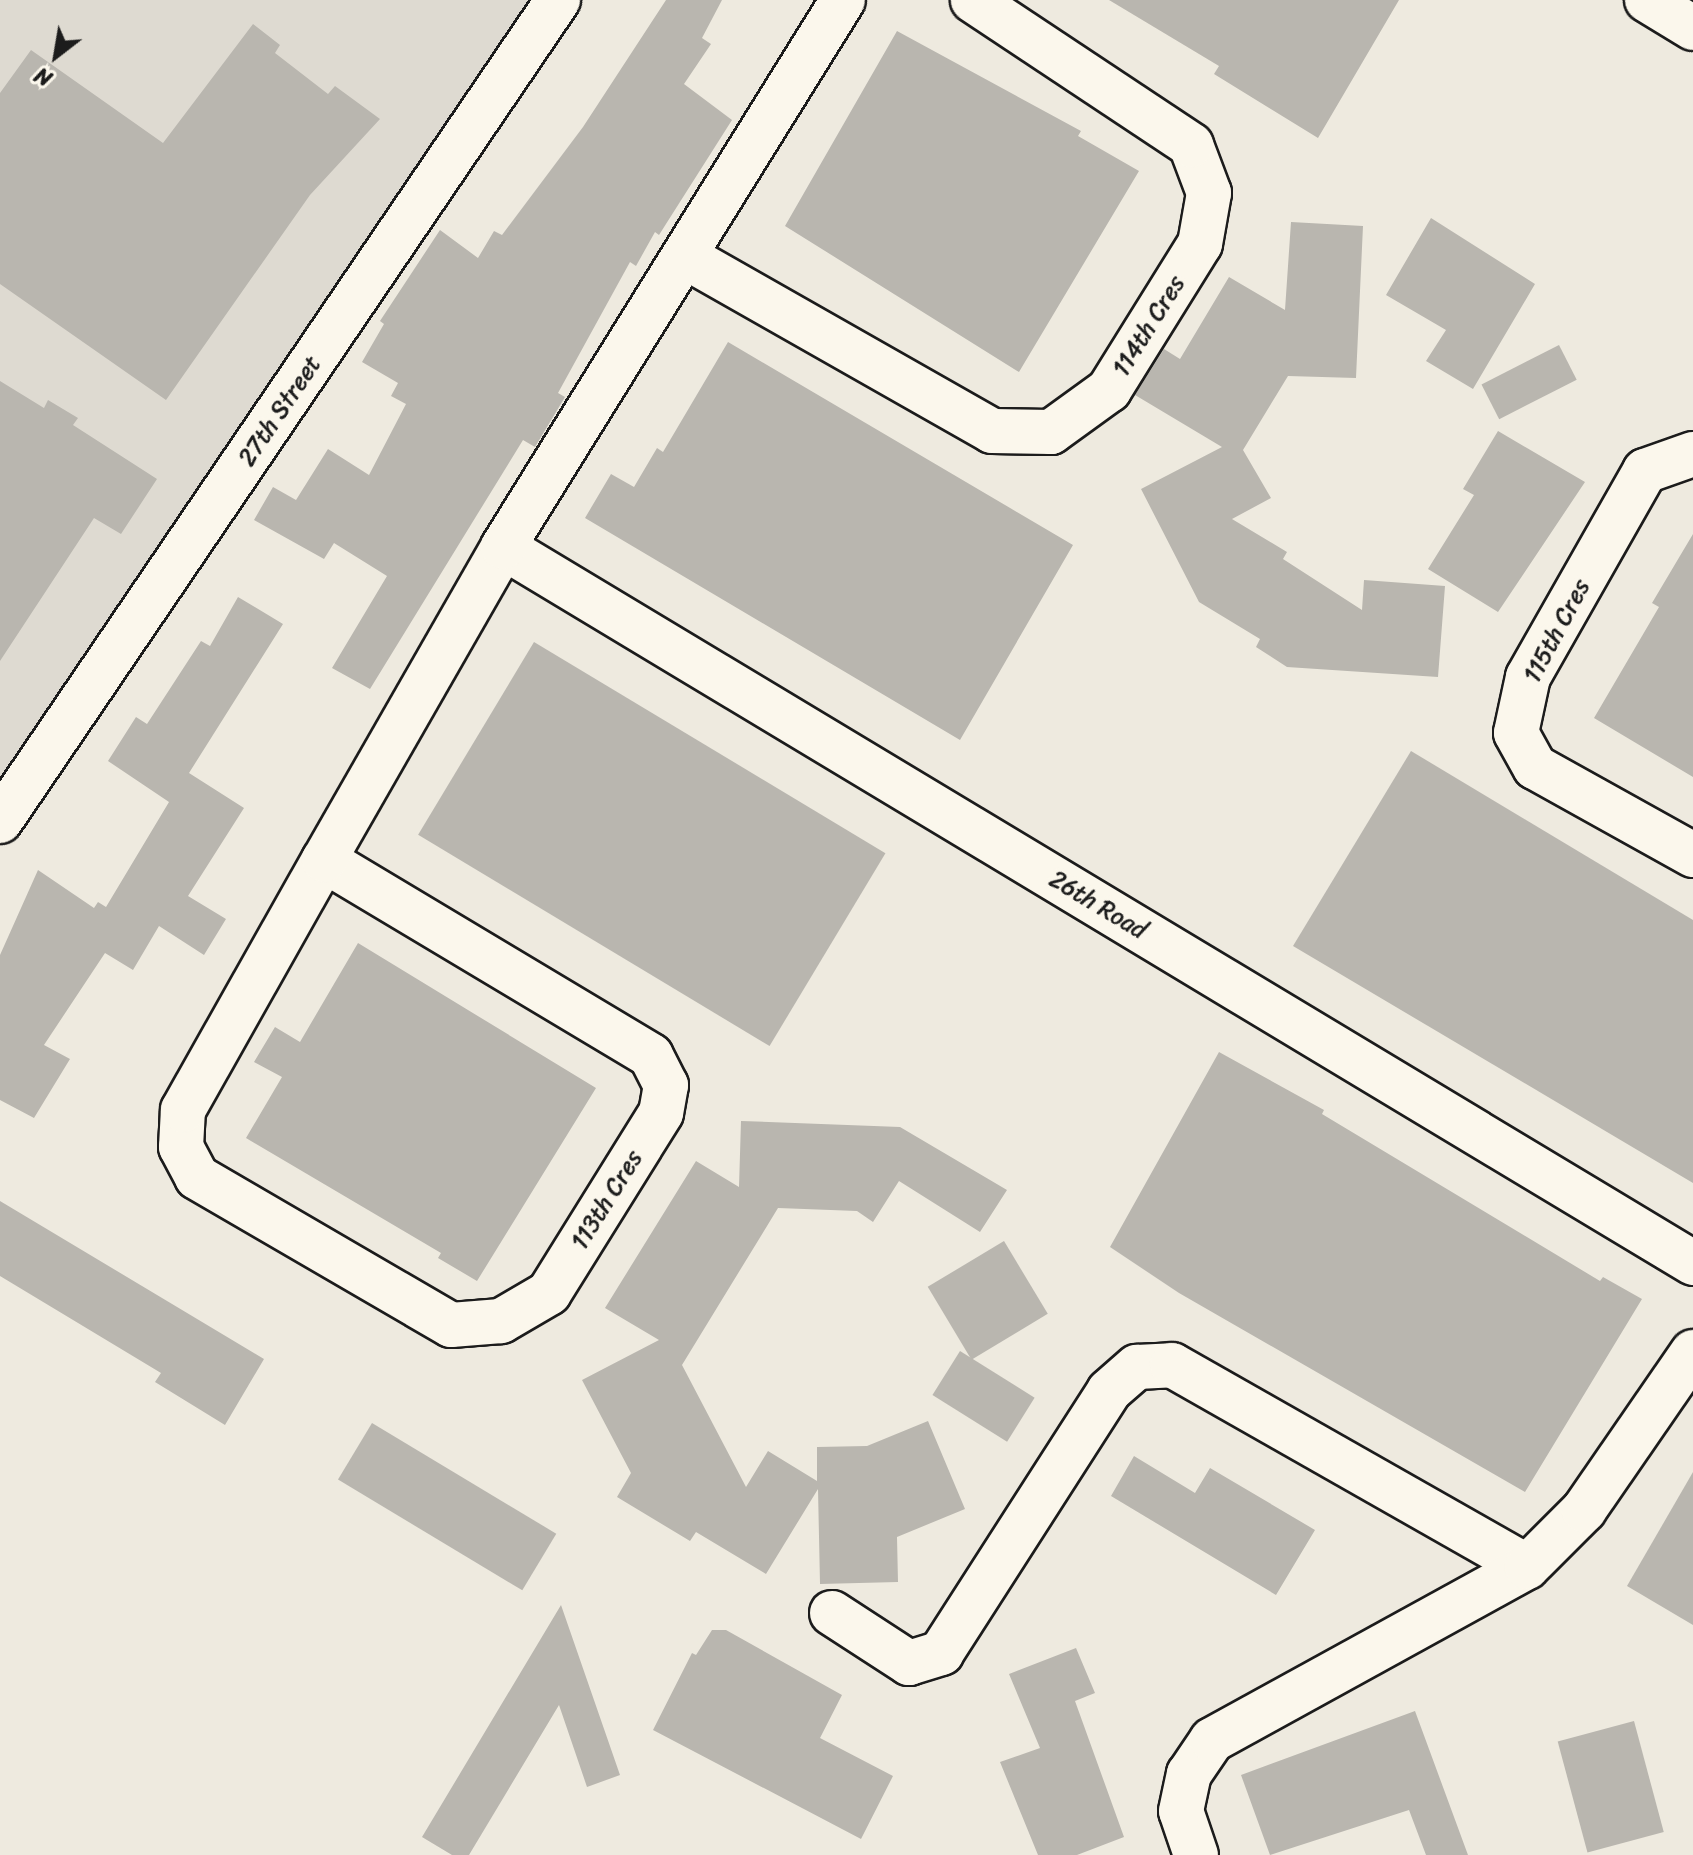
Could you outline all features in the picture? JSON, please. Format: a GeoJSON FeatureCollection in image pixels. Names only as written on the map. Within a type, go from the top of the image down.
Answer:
{"type":"FeatureCollection","features":[{"type":"Feature","properties":{"kind":"street","name":"27th Street"},"geometry":{"type":"LineString","coordinates":[[0,821],[558,0]]}},
{"type":"Feature","properties":{"kind":"street"},"geometry":{"type":"LineString","coordinates":[[324,860],[503,547],[843,0]]}},
{"type":"Feature","properties":{"kind":"street","name":"114th Cres"},"geometry":{"type":"LineString","coordinates":[[686,257],[992,431],[1051,432],[1109,390],[1200,244],[1209,193],[1191,145],[973,0]]}},
{"type":"Feature","properties":{"kind":"street"},"geometry":{"type":"LineString","coordinates":[[1647,0],[1693,28]]}},
{"type":"Feature","properties":{"kind":"street","name":"115th Cres"},"geometry":{"type":"LineString","coordinates":[[1693,454],[1645,471],[1528,677],[1516,733],[1535,767],[1693,855]]}},
{"type":"Feature","properties":{"kind":"street","name":"26th Road"},"geometry":{"type":"LineString","coordinates":[[503,547],[1693,1263]]}},
{"type":"Feature","properties":{"kind":"street","name":"113th Cres"},"geometry":{"type":"LineString","coordinates":[[324,860],[651,1056],[666,1085],[661,1113],[549,1293],[501,1321],[451,1325],[197,1177],[181,1147],[183,1110],[324,860]]}},
{"type":"Feature","properties":{"kind":"street"},"geometry":{"type":"LineString","coordinates":[[1196,1855],[1181,1811],[1189,1774],[1212,1740],[1527,1567],[1584,1510],[1693,1352]]}},
{"type":"Feature","properties":{"kind":"street"},"geometry":{"type":"LineString","coordinates":[[832,1613],[909,1663],[941,1653],[1109,1391],[1137,1367],[1172,1365],[1527,1567]]}},
{"type":"Feature","properties":{"kind":"shaded area"},"geometry":{"type":"Polygon","coordinates":[[[0,0],[529,0],[0,789],[0,0]]]}},
{"type":"Feature","properties":{"kind":"building"},"geometry":{"type":"Polygon","coordinates":[[[666,0],[722,0],[702,38],[711,44],[684,84],[732,120],[659,235],[655,232],[636,266],[630,262],[558,393],[565,397],[535,447],[523,440],[370,689],[332,668],[387,576],[334,543],[324,559],[254,520],[273,487],[296,500],[328,449],[369,475],[406,404],[391,396],[398,383],[362,362],[384,324],[380,321],[440,230],[478,258],[494,231],[502,235],[583,127],[666,0]]]}},
{"type":"Feature","properties":{"kind":"building"},"geometry":{"type":"Polygon","coordinates":[[[1109,0],[1399,0],[1318,138],[1214,74],[1219,66],[1109,0]]]}},
{"type":"Feature","properties":{"kind":"building"},"geometry":{"type":"Polygon","coordinates":[[[253,24],[280,45],[275,53],[328,94],[335,86],[380,119],[310,195],[166,400],[0,284],[0,93],[31,50],[163,143],[253,24]]]}},
{"type":"Feature","properties":{"kind":"building"},"geometry":{"type":"Polygon","coordinates":[[[897,31],[1081,131],[1078,136],[1139,171],[1019,372],[785,226],[897,31]]]}},
{"type":"Feature","properties":{"kind":"building"},"geometry":{"type":"Polygon","coordinates":[[[1431,218],[1535,284],[1473,389],[1426,361],[1446,330],[1386,295],[1431,218]]]}},
{"type":"Feature","properties":{"kind":"building"},"geometry":{"type":"Polygon","coordinates":[[[1291,222],[1363,226],[1356,378],[1288,376],[1243,450],[1271,498],[1232,519],[1287,552],[1283,559],[1362,610],[1364,580],[1445,586],[1438,677],[1287,667],[1256,647],[1260,639],[1199,602],[1141,489],[1222,447],[1135,395],[1164,349],[1180,359],[1229,277],[1285,310],[1291,222]]]}},
{"type":"Feature","properties":{"kind":"building"},"geometry":{"type":"Polygon","coordinates":[[[728,342],[1073,545],[960,740],[585,518],[611,474],[634,487],[657,448],[663,452],[728,342]]]}},
{"type":"Feature","properties":{"kind":"building"},"geometry":{"type":"Polygon","coordinates":[[[1559,345],[1577,380],[1499,419],[1481,384],[1559,345]]]}},
{"type":"Feature","properties":{"kind":"building"},"geometry":{"type":"Polygon","coordinates":[[[0,381],[44,408],[48,400],[78,418],[73,425],[157,479],[121,534],[94,518],[0,661],[0,381]]]}},
{"type":"Feature","properties":{"kind":"building"},"geometry":{"type":"Polygon","coordinates":[[[1498,431],[1585,482],[1498,612],[1428,569],[1474,495],[1463,489],[1498,431]]]}},
{"type":"Feature","properties":{"kind":"building"},"geometry":{"type":"Polygon","coordinates":[[[1693,534],[1693,777],[1594,718],[1659,607],[1652,603],[1693,534]]]}},
{"type":"Feature","properties":{"kind":"building"},"geometry":{"type":"Polygon","coordinates":[[[238,597],[283,624],[189,773],[244,808],[188,896],[226,919],[204,955],[159,926],[133,970],[105,953],[44,1045],[70,1059],[34,1118],[0,1100],[0,955],[38,870],[94,908],[98,902],[106,907],[169,802],[108,761],[136,717],[147,724],[201,641],[210,646],[238,597]]]}},
{"type":"Feature","properties":{"kind":"building"},"geometry":{"type":"Polygon","coordinates":[[[534,642],[885,853],[770,1046],[418,835],[534,642]]]}},
{"type":"Feature","properties":{"kind":"building"},"geometry":{"type":"Polygon","coordinates":[[[1411,751],[1693,920],[1693,1183],[1293,946],[1411,751]]]}},
{"type":"Feature","properties":{"kind":"building"},"geometry":{"type":"Polygon","coordinates":[[[358,943],[596,1088],[477,1281],[438,1258],[441,1253],[246,1138],[282,1077],[254,1062],[275,1027],[300,1042],[358,943]]]}},
{"type":"Feature","properties":{"kind":"building"},"geometry":{"type":"Polygon","coordinates":[[[1219,1052],[1324,1110],[1322,1114],[1600,1281],[1603,1277],[1642,1299],[1525,1492],[1179,1293],[1110,1247],[1219,1052]]]}},
{"type":"Feature","properties":{"kind":"building"},"geometry":{"type":"Polygon","coordinates":[[[741,1121],[900,1127],[1007,1190],[980,1232],[899,1181],[873,1222],[857,1211],[778,1208],[682,1365],[746,1487],[768,1451],[817,1481],[817,1447],[867,1446],[928,1421],[965,1509],[897,1537],[898,1582],[820,1584],[818,1489],[766,1574],[696,1532],[690,1541],[617,1497],[631,1473],[582,1380],[659,1340],[605,1308],[696,1161],[739,1187],[741,1121]]]}},
{"type":"Feature","properties":{"kind":"building"},"geometry":{"type":"Polygon","coordinates":[[[0,1201],[264,1359],[225,1425],[155,1382],[161,1373],[0,1276],[0,1201]]]}},
{"type":"Feature","properties":{"kind":"building"},"geometry":{"type":"Polygon","coordinates":[[[1004,1241],[1048,1314],[971,1360],[928,1287],[1004,1241]]]}},
{"type":"Feature","properties":{"kind":"building"},"geometry":{"type":"Polygon","coordinates":[[[960,1351],[1035,1398],[1007,1442],[932,1395],[960,1351]]]}},
{"type":"Feature","properties":{"kind":"building"},"geometry":{"type":"Polygon","coordinates":[[[372,1423],[556,1534],[522,1590],[338,1480],[372,1423]]]}},
{"type":"Feature","properties":{"kind":"building"},"geometry":{"type":"Polygon","coordinates":[[[1134,1456],[1195,1493],[1210,1468],[1315,1530],[1276,1595],[1111,1496],[1134,1456]]]}},
{"type":"Feature","properties":{"kind":"building"},"geometry":{"type":"Polygon","coordinates":[[[1693,1472],[1693,1625],[1627,1586],[1693,1472]]]}},
{"type":"Feature","properties":{"kind":"building"},"geometry":{"type":"Polygon","coordinates":[[[561,1605],[620,1775],[587,1787],[559,1705],[469,1855],[452,1855],[422,1837],[561,1605]]]}},
{"type":"Feature","properties":{"kind":"building"},"geometry":{"type":"Polygon","coordinates":[[[712,1630],[726,1630],[842,1695],[820,1738],[893,1776],[861,1839],[653,1730],[692,1653],[696,1655],[712,1630]]]}},
{"type":"Feature","properties":{"kind":"building"},"geometry":{"type":"Polygon","coordinates":[[[1076,1648],[1095,1693],[1075,1701],[1124,1837],[1077,1855],[1038,1855],[1000,1762],[1040,1748],[1009,1674],[1076,1648]]]}},
{"type":"Feature","properties":{"kind":"building"},"geometry":{"type":"Polygon","coordinates":[[[1415,1711],[1468,1855],[1426,1855],[1409,1810],[1270,1855],[1241,1775],[1415,1711]]]}},
{"type":"Feature","properties":{"kind":"building"},"geometry":{"type":"Polygon","coordinates":[[[1634,1721],[1664,1832],[1587,1853],[1558,1741],[1634,1721]]]}}]}
